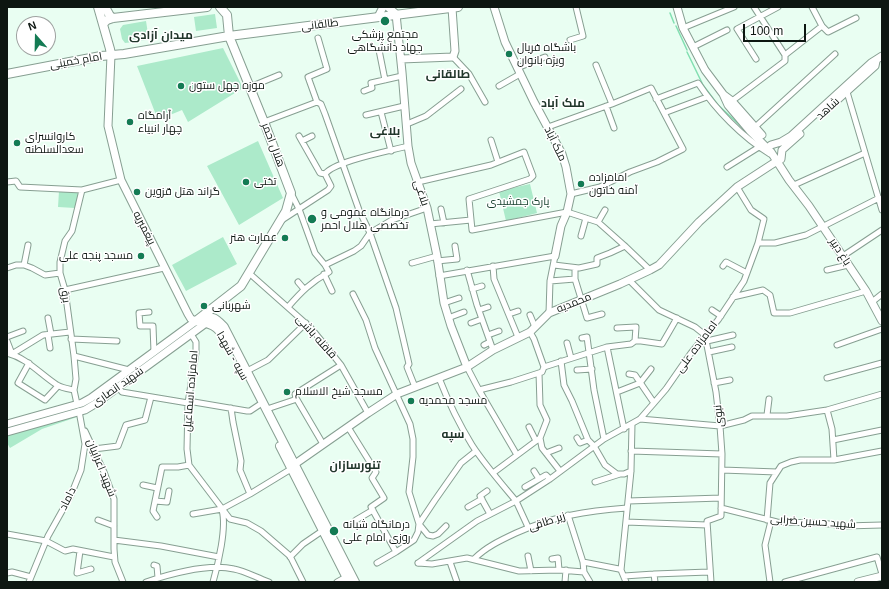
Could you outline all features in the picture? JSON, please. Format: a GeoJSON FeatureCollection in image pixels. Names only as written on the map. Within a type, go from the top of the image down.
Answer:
{"type":"FeatureCollection","features":[{"type":"Feature","properties":{"kind":"main road"},"geometry":{"type":"LineString","coordinates":[[98,7],[107,16],[111,56],[229,36],[226,11],[220,7]]}},
{"type":"Feature","properties":{"kind":"main road"},"geometry":{"type":"LineString","coordinates":[[107,16],[207,7]]}},
{"type":"Feature","properties":{"kind":"main road","name":"طالقانی"},"geometry":{"type":"LineString","coordinates":[[229,36],[455,7]]}},
{"type":"Feature","properties":{"kind":"main road","name":"هلال احمر"},"geometry":{"type":"LineString","coordinates":[[229,36],[264,122],[290,193]]}},
{"type":"Feature","properties":{"kind":"main road","name":"امام خمینی"},"geometry":{"type":"LineString","coordinates":[[7,75],[101,60],[111,56]]}},
{"type":"Feature","properties":{"kind":"main road"},"geometry":{"type":"LineString","coordinates":[[196,321],[208,317],[219,304],[241,286],[286,211],[290,193]]}},
{"type":"Feature","properties":{"kind":"main road"},"geometry":{"type":"LineString","coordinates":[[219,304],[218,311],[224,327]]}},
{"type":"Feature","properties":{"kind":"main road","name":"سپه - شهدا"},"geometry":{"type":"LineString","coordinates":[[208,317],[215,319],[224,327],[248,372],[263,407]]}},
{"type":"Feature","properties":{"kind":"main road","name":"سپه - شهدا"},"geometry":{"type":"LineString","coordinates":[[208,317],[214,326],[220,330],[263,407],[355,582]]}},
{"type":"Feature","properties":{"kind":"main road","name":"سپه - شهدا"},"geometry":{"type":"LineString","coordinates":[[293,466],[347,580]]}},
{"type":"Feature","properties":{"kind":"street"},"geometry":{"type":"LineString","coordinates":[[378,17],[384,7]]}},
{"type":"Feature","properties":{"kind":"street"},"geometry":{"type":"LineString","coordinates":[[388,7],[396,14]]}},
{"type":"Feature","properties":{"kind":"street"},"geometry":{"type":"LineString","coordinates":[[453,57],[455,7]]}},
{"type":"Feature","properties":{"kind":"street","name":"ملک آباد"},"geometry":{"type":"LineString","coordinates":[[494,7],[505,42],[518,71],[562,154],[571,194],[567,212],[561,226],[550,281],[549,312]]}},
{"type":"Feature","properties":{"kind":"street"},"geometry":{"type":"LineString","coordinates":[[570,40],[583,36],[576,7]]}},
{"type":"Feature","properties":{"kind":"street"},"geometry":{"type":"LineString","coordinates":[[673,7],[679,17]]}},
{"type":"Feature","properties":{"kind":"street"},"geometry":{"type":"LineString","coordinates":[[677,7],[679,17]]}},
{"type":"Feature","properties":{"kind":"street"},"geometry":{"type":"LineString","coordinates":[[683,28],[734,7]]}},
{"type":"Feature","properties":{"kind":"street"},"geometry":{"type":"LineString","coordinates":[[732,101],[785,61],[785,55],[754,7]]}},
{"type":"Feature","properties":{"kind":"street"},"geometry":{"type":"LineString","coordinates":[[756,59],[737,29],[778,7]]}},
{"type":"Feature","properties":{"kind":"street"},"geometry":{"type":"LineString","coordinates":[[812,7],[822,26],[828,32],[856,18]]}},
{"type":"Feature","properties":{"kind":"street","name":"بلاغی"},"geometry":{"type":"LineString","coordinates":[[396,14],[408,146],[427,208],[448,318],[467,367]]}},
{"type":"Feature","properties":{"kind":"street","name":"باغ دبیر"},"geometry":{"type":"LineString","coordinates":[[679,17],[693,47],[706,70],[723,94],[728,105],[750,131],[778,159]]}},
{"type":"Feature","properties":{"kind":"street"},"geometry":{"type":"LineString","coordinates":[[785,55],[822,26]]}},
{"type":"Feature","properties":{"kind":"street"},"geometry":{"type":"LineString","coordinates":[[693,47],[727,30]]}},
{"type":"Feature","properties":{"kind":"street"},"geometry":{"type":"LineString","coordinates":[[318,38],[327,69],[308,78],[317,102],[321,104],[325,114],[359,210],[370,233],[396,308],[409,364],[407,367],[415,387]]}},
{"type":"Feature","properties":{"kind":"street"},"geometry":{"type":"LineString","coordinates":[[379,50],[385,80]]}},
{"type":"Feature","properties":{"kind":"street"},"geometry":{"type":"LineString","coordinates":[[754,128],[834,54]]}},
{"type":"Feature","properties":{"kind":"street","name":"پیغمبریه"},"geometry":{"type":"LineString","coordinates":[[111,56],[108,126],[121,180],[191,319],[196,321]]}},
{"type":"Feature","properties":{"kind":"street"},"geometry":{"type":"LineString","coordinates":[[401,59],[453,57],[469,74],[485,102]]}},
{"type":"Feature","properties":{"kind":"street"},"geometry":{"type":"LineString","coordinates":[[499,86],[518,71],[545,57]]}},
{"type":"Feature","properties":{"kind":"street","name":"شاهد"},"geometry":{"type":"LineString","coordinates":[[771,145],[781,142],[791,136],[847,92],[875,66],[879,58]]}},
{"type":"Feature","properties":{"kind":"street","name":"شاهد"},"geometry":{"type":"LineString","coordinates":[[778,159],[782,150],[871,63],[879,58]]}},
{"type":"Feature","properties":{"kind":"street"},"geometry":{"type":"LineString","coordinates":[[596,65],[612,104]]}},
{"type":"Feature","properties":{"kind":"street"},"geometry":{"type":"LineString","coordinates":[[250,87],[279,75]]}},
{"type":"Feature","properties":{"kind":"street"},"geometry":{"type":"LineString","coordinates":[[364,91],[372,88],[371,83],[402,76]]}},
{"type":"Feature","properties":{"kind":"street"},"geometry":{"type":"LineString","coordinates":[[656,99],[698,83],[717,109],[759,147],[778,159]]}},
{"type":"Feature","properties":{"kind":"street"},"geometry":{"type":"LineString","coordinates":[[548,127],[651,88],[683,149],[600,187],[571,194]]}},
{"type":"Feature","properties":{"kind":"street"},"geometry":{"type":"LineString","coordinates":[[407,124],[426,116],[461,89]]}},
{"type":"Feature","properties":{"kind":"street"},"geometry":{"type":"LineString","coordinates":[[847,92],[882,210]]}},
{"type":"Feature","properties":{"kind":"street","name":"باغ دبیر"},"geometry":{"type":"LineString","coordinates":[[723,94],[732,101],[754,128],[771,145],[789,180],[824,227],[866,291],[882,321]]}},
{"type":"Feature","properties":{"kind":"street"},"geometry":{"type":"LineString","coordinates":[[664,113],[707,97]]}},
{"type":"Feature","properties":{"kind":"street"},"geometry":{"type":"LineString","coordinates":[[264,122],[317,102]]}},
{"type":"Feature","properties":{"kind":"street"},"geometry":{"type":"LineString","coordinates":[[366,115],[404,106]]}},
{"type":"Feature","properties":{"kind":"street"},"geometry":{"type":"LineString","coordinates":[[606,106],[614,128]]}},
{"type":"Feature","properties":{"kind":"street"},"geometry":{"type":"LineString","coordinates":[[381,112],[391,151]]}},
{"type":"Feature","properties":{"kind":"street"},"geometry":{"type":"LineString","coordinates":[[299,136],[320,174],[325,174]]}},
{"type":"Feature","properties":{"kind":"street"},"geometry":{"type":"LineString","coordinates":[[302,141],[312,136]]}},
{"type":"Feature","properties":{"kind":"street"},"geometry":{"type":"LineString","coordinates":[[491,140],[498,162]]}},
{"type":"Feature","properties":{"kind":"street"},"geometry":{"type":"LineString","coordinates":[[325,174],[329,170],[343,164],[408,146]]}},
{"type":"Feature","properties":{"kind":"street"},"geometry":{"type":"LineString","coordinates":[[727,167],[759,147]]}},
{"type":"Feature","properties":{"kind":"street"},"geometry":{"type":"LineString","coordinates":[[418,182],[491,165],[524,152],[533,176],[530,179],[469,199],[472,230],[567,212],[598,222],[650,270]]}},
{"type":"Feature","properties":{"kind":"street"},"geometry":{"type":"LineString","coordinates":[[794,185],[865,153]]}},
{"type":"Feature","properties":{"kind":"street","name":"محمدیه"},"geometry":{"type":"LineString","coordinates":[[293,466],[397,394],[467,367],[493,350],[533,329],[549,312],[581,300],[650,270],[659,264],[699,222],[737,187],[778,159]]}},
{"type":"Feature","properties":{"kind":"street"},"geometry":{"type":"LineString","coordinates":[[279,222],[330,188],[331,186],[325,174]]}},
{"type":"Feature","properties":{"kind":"street"},"geometry":{"type":"LineString","coordinates":[[7,182],[16,181],[20,187],[82,190],[121,180]]}},
{"type":"Feature","properties":{"kind":"street","name":"امامزاده علی"},"geometry":{"type":"LineString","coordinates":[[450,562],[432,564],[418,563],[477,521],[516,502],[604,439],[640,419],[666,389],[706,338],[744,281],[758,243],[764,219],[751,210],[737,187]]}},
{"type":"Feature","properties":{"kind":"street","name":"برق"},"geometry":{"type":"LineString","coordinates":[[78,408],[74,390],[76,379],[74,356],[65,290],[60,273],[60,262],[65,241],[72,231],[82,190]]}},
{"type":"Feature","properties":{"kind":"street"},"geometry":{"type":"LineString","coordinates":[[288,307],[313,281],[329,272],[315,253],[299,209],[290,193]]}},
{"type":"Feature","properties":{"kind":"street"},"geometry":{"type":"LineString","coordinates":[[758,243],[775,243],[806,235],[880,201]]}},
{"type":"Feature","properties":{"kind":"street"},"geometry":{"type":"LineString","coordinates":[[325,265],[354,251],[361,246],[370,233],[392,220],[427,208]]}},
{"type":"Feature","properties":{"kind":"street"},"geometry":{"type":"LineString","coordinates":[[441,209],[444,223]]}},
{"type":"Feature","properties":{"kind":"street"},"geometry":{"type":"LineString","coordinates":[[598,222],[605,210]]}},
{"type":"Feature","properties":{"kind":"street"},"geometry":{"type":"LineString","coordinates":[[581,236],[586,218]]}},
{"type":"Feature","properties":{"kind":"street"},"geometry":{"type":"LineString","coordinates":[[430,224],[471,220]]}},
{"type":"Feature","properties":{"kind":"street"},"geometry":{"type":"LineString","coordinates":[[843,256],[882,230]]}},
{"type":"Feature","properties":{"kind":"street"},"geometry":{"type":"LineString","coordinates":[[24,265],[28,245]]}},
{"type":"Feature","properties":{"kind":"street"},"geometry":{"type":"LineString","coordinates":[[412,263],[437,259],[457,258],[455,246]]}},
{"type":"Feature","properties":{"kind":"street"},"geometry":{"type":"LineString","coordinates":[[554,265],[575,268],[597,264],[597,258],[625,246]]}},
{"type":"Feature","properties":{"kind":"street"},"geometry":{"type":"LineString","coordinates":[[439,276],[555,256]]}},
{"type":"Feature","properties":{"kind":"street"},"geometry":{"type":"LineString","coordinates":[[723,266],[726,262],[747,273]]}},
{"type":"Feature","properties":{"kind":"street"},"geometry":{"type":"LineString","coordinates":[[7,268],[16,265],[24,265],[45,275],[60,273]]}},
{"type":"Feature","properties":{"kind":"street"},"geometry":{"type":"LineString","coordinates":[[827,270],[848,265]]}},
{"type":"Feature","properties":{"kind":"street"},"geometry":{"type":"LineString","coordinates":[[493,266],[494,279],[518,337]]}},
{"type":"Feature","properties":{"kind":"street"},"geometry":{"type":"LineString","coordinates":[[65,290],[164,268]]}},
{"type":"Feature","properties":{"kind":"street"},"geometry":{"type":"LineString","coordinates":[[575,268],[575,279],[587,318],[602,314]]}},
{"type":"Feature","properties":{"kind":"street"},"geometry":{"type":"LineString","coordinates":[[467,270],[493,350]]}},
{"type":"Feature","properties":{"kind":"street","name":"قافله باشی"},"geometry":{"type":"LineString","coordinates":[[249,272],[306,323],[341,365],[368,413]]}},
{"type":"Feature","properties":{"kind":"street"},"geometry":{"type":"LineString","coordinates":[[324,274],[332,291]]}},
{"type":"Feature","properties":{"kind":"street"},"geometry":{"type":"LineString","coordinates":[[550,281],[575,279]]}},
{"type":"Feature","properties":{"kind":"street"},"geometry":{"type":"LineString","coordinates":[[629,280],[659,310],[695,327],[706,338],[733,335]]}},
{"type":"Feature","properties":{"kind":"street"},"geometry":{"type":"LineString","coordinates":[[298,282],[304,289]]}},
{"type":"Feature","properties":{"kind":"street"},"geometry":{"type":"LineString","coordinates":[[472,289],[482,286]]}},
{"type":"Feature","properties":{"kind":"street"},"geometry":{"type":"LineString","coordinates":[[733,297],[763,290],[770,295],[774,312],[790,313],[866,291]]}},
{"type":"Feature","properties":{"kind":"street"},"geometry":{"type":"LineString","coordinates":[[353,294],[366,320],[375,348],[410,424],[413,439],[413,456],[409,492],[419,524],[418,532],[414,540],[377,562]]}},
{"type":"Feature","properties":{"kind":"street"},"geometry":{"type":"LineString","coordinates":[[872,302],[882,294]]}},
{"type":"Feature","properties":{"kind":"street"},"geometry":{"type":"LineString","coordinates":[[444,303],[459,298]]}},
{"type":"Feature","properties":{"kind":"street"},"geometry":{"type":"LineString","coordinates":[[479,310],[488,307]]}},
{"type":"Feature","properties":{"kind":"street"},"geometry":{"type":"LineString","coordinates":[[712,310],[720,316]]}},
{"type":"Feature","properties":{"kind":"street"},"geometry":{"type":"LineString","coordinates":[[509,314],[518,311]]}},
{"type":"Feature","properties":{"kind":"street"},"geometry":{"type":"LineString","coordinates":[[150,312],[139,314],[140,326],[152,326],[154,352]]}},
{"type":"Feature","properties":{"kind":"street"},"geometry":{"type":"LineString","coordinates":[[448,318],[464,312]]}},
{"type":"Feature","properties":{"kind":"street"},"geometry":{"type":"LineString","coordinates":[[530,315],[537,346],[544,367]]}},
{"type":"Feature","properties":{"kind":"street","name":"شهید انصاری"},"geometry":{"type":"LineString","coordinates":[[7,432],[78,408],[154,352],[191,334],[208,317]]}},
{"type":"Feature","properties":{"kind":"street"},"geometry":{"type":"LineString","coordinates":[[48,318],[50,348]]}},
{"type":"Feature","properties":{"kind":"street"},"geometry":{"type":"LineString","coordinates":[[479,390],[512,382],[542,372],[544,367],[607,347],[631,344],[635,341],[662,344],[677,318]]}},
{"type":"Feature","properties":{"kind":"street"},"geometry":{"type":"LineString","coordinates":[[472,322],[482,319]]}},
{"type":"Feature","properties":{"kind":"street","name":"شهید انصاری"},"geometry":{"type":"LineString","coordinates":[[7,424],[95,404],[172,344],[196,321]]}},
{"type":"Feature","properties":{"kind":"street"},"geometry":{"type":"LineString","coordinates":[[248,372],[268,360],[306,323]]}},
{"type":"Feature","properties":{"kind":"street"},"geometry":{"type":"LineString","coordinates":[[617,328],[636,327],[635,341]]}},
{"type":"Feature","properties":{"kind":"street"},"geometry":{"type":"LineString","coordinates":[[837,345],[882,329]]}},
{"type":"Feature","properties":{"kind":"street"},"geometry":{"type":"LineString","coordinates":[[7,337],[23,330]]}},
{"type":"Feature","properties":{"kind":"street"},"geometry":{"type":"LineString","coordinates":[[488,335],[499,331]]}},
{"type":"Feature","properties":{"kind":"street"},"geometry":{"type":"LineString","coordinates":[[10,353],[43,335],[70,332]]}},
{"type":"Feature","properties":{"kind":"street","name":"امامزاده اسماعیل"},"geometry":{"type":"LineString","coordinates":[[189,465],[187,449],[188,402],[196,353],[196,342],[191,334]]}},
{"type":"Feature","properties":{"kind":"street"},"geometry":{"type":"LineString","coordinates":[[582,338],[587,338],[594,390],[604,439]]}},
{"type":"Feature","properties":{"kind":"street","name":"نبوی"},"geometry":{"type":"LineString","coordinates":[[706,338],[720,426],[722,454],[721,508]]}},
{"type":"Feature","properties":{"kind":"street"},"geometry":{"type":"LineString","coordinates":[[71,339],[117,341]]}},
{"type":"Feature","properties":{"kind":"street"},"geometry":{"type":"LineString","coordinates":[[7,341],[10,353],[29,363],[58,386],[74,390]]}},
{"type":"Feature","properties":{"kind":"street"},"geometry":{"type":"LineString","coordinates":[[484,345],[490,342]]}},
{"type":"Feature","properties":{"kind":"street"},"geometry":{"type":"LineString","coordinates":[[567,343],[571,358]]}},
{"type":"Feature","properties":{"kind":"street"},"geometry":{"type":"LineString","coordinates":[[607,347],[624,429]]}},
{"type":"Feature","properties":{"kind":"street"},"geometry":{"type":"LineString","coordinates":[[709,352],[732,347]]}},
{"type":"Feature","properties":{"kind":"street"},"geometry":{"type":"LineString","coordinates":[[74,356],[129,370]]}},
{"type":"Feature","properties":{"kind":"street"},"geometry":{"type":"LineString","coordinates":[[561,361],[564,385],[588,440],[594,446],[605,465],[617,474],[621,474]]}},
{"type":"Feature","properties":{"kind":"street"},"geometry":{"type":"LineString","coordinates":[[827,378],[882,362]]}},
{"type":"Feature","properties":{"kind":"street"},"geometry":{"type":"LineString","coordinates":[[29,363],[18,383],[45,400],[58,386]]}},
{"type":"Feature","properties":{"kind":"street"},"geometry":{"type":"LineString","coordinates":[[323,444],[295,394],[341,365]]}},
{"type":"Feature","properties":{"kind":"street"},"geometry":{"type":"LineString","coordinates":[[467,367],[517,456]]}},
{"type":"Feature","properties":{"kind":"street"},"geometry":{"type":"LineString","coordinates":[[577,370],[592,369]]}},
{"type":"Feature","properties":{"kind":"street"},"geometry":{"type":"LineString","coordinates":[[617,392],[640,383],[651,369]]}},
{"type":"Feature","properties":{"kind":"street"},"geometry":{"type":"LineString","coordinates":[[493,473],[538,439],[547,420],[540,405],[539,373]]}},
{"type":"Feature","properties":{"kind":"street"},"geometry":{"type":"LineString","coordinates":[[629,374],[635,375],[654,403]]}},
{"type":"Feature","properties":{"kind":"street"},"geometry":{"type":"LineString","coordinates":[[439,378],[450,405],[476,451],[516,502],[528,527]]}},
{"type":"Feature","properties":{"kind":"street"},"geometry":{"type":"LineString","coordinates":[[714,383],[730,380]]}},
{"type":"Feature","properties":{"kind":"street"},"geometry":{"type":"LineString","coordinates":[[118,387],[122,392],[250,411],[296,398]]}},
{"type":"Feature","properties":{"kind":"street"},"geometry":{"type":"LineString","coordinates":[[640,419],[720,426],[744,420],[752,416],[787,416],[827,410],[882,394]]}},
{"type":"Feature","properties":{"kind":"street"},"geometry":{"type":"LineString","coordinates":[[94,449],[118,446],[126,425],[145,420],[151,397]]}},
{"type":"Feature","properties":{"kind":"street"},"geometry":{"type":"LineString","coordinates":[[767,415],[769,399]]}},
{"type":"Feature","properties":{"kind":"street","name":"داماد"},"geometry":{"type":"LineString","coordinates":[[30,579],[46,541],[71,495],[81,470],[85,444],[78,408]]}},
{"type":"Feature","properties":{"kind":"street"},"geometry":{"type":"LineString","coordinates":[[231,408],[232,422],[241,461],[240,470],[250,494]]}},
{"type":"Feature","properties":{"kind":"street"},"geometry":{"type":"LineString","coordinates":[[827,410],[832,429],[834,460]]}},
{"type":"Feature","properties":{"kind":"street"},"geometry":{"type":"LineString","coordinates":[[626,582],[621,570],[631,471],[632,424]]}},
{"type":"Feature","properties":{"kind":"street","name":"شهید اعرابیان"},"geometry":{"type":"LineString","coordinates":[[82,426],[94,449],[114,499],[114,557],[118,573],[123,582]]}},
{"type":"Feature","properties":{"kind":"street"},"geometry":{"type":"LineString","coordinates":[[348,427],[376,472],[372,478],[384,498],[371,507],[396,552]]}},
{"type":"Feature","properties":{"kind":"street"},"geometry":{"type":"LineString","coordinates":[[529,427],[538,439],[542,448],[560,471]]}},
{"type":"Feature","properties":{"kind":"street"},"geometry":{"type":"LineString","coordinates":[[833,440],[882,430]]}},
{"type":"Feature","properties":{"kind":"street"},"geometry":{"type":"LineString","coordinates":[[577,438],[580,443],[588,440]]}},
{"type":"Feature","properties":{"kind":"street"},"geometry":{"type":"LineString","coordinates":[[546,453],[559,448]]}},
{"type":"Feature","properties":{"kind":"street"},"geometry":{"type":"LineString","coordinates":[[419,524],[461,463],[476,451]]}},
{"type":"Feature","properties":{"kind":"street"},"geometry":{"type":"LineString","coordinates":[[631,451],[722,454]]}},
{"type":"Feature","properties":{"kind":"street"},"geometry":{"type":"LineString","coordinates":[[770,582],[765,545],[769,520],[770,483],[781,466],[800,460],[834,460],[882,451]]}},
{"type":"Feature","properties":{"kind":"street"},"geometry":{"type":"LineString","coordinates":[[157,517],[153,511],[162,467],[178,468],[189,465],[230,519],[247,523],[261,531],[290,557],[303,582]]}},
{"type":"Feature","properties":{"kind":"street"},"geometry":{"type":"LineString","coordinates":[[193,514],[222,509],[250,494],[293,466]]}},
{"type":"Feature","properties":{"kind":"street"},"geometry":{"type":"LineString","coordinates":[[722,470],[777,472]]}},
{"type":"Feature","properties":{"kind":"street"},"geometry":{"type":"LineString","coordinates":[[534,471],[539,479]]}},
{"type":"Feature","properties":{"kind":"street"},"geometry":{"type":"LineString","coordinates":[[595,482],[631,471]]}},
{"type":"Feature","properties":{"kind":"street"},"geometry":{"type":"LineString","coordinates":[[525,487],[546,475],[550,479]]}},
{"type":"Feature","properties":{"kind":"street"},"geometry":{"type":"LineString","coordinates":[[143,485],[157,488]]}},
{"type":"Feature","properties":{"kind":"street"},"geometry":{"type":"LineString","coordinates":[[155,501],[167,502],[169,491]]}},
{"type":"Feature","properties":{"kind":"street"},"geometry":{"type":"LineString","coordinates":[[487,491],[480,496],[490,514]]}},
{"type":"Feature","properties":{"kind":"street"},"geometry":{"type":"LineString","coordinates":[[628,501],[721,498]]}},
{"type":"Feature","properties":{"kind":"street"},"geometry":{"type":"LineString","coordinates":[[468,507],[482,499]]}},
{"type":"Feature","properties":{"kind":"street","name":"زیر طاقی"},"geometry":{"type":"LineString","coordinates":[[474,559],[485,549],[506,537],[546,521],[592,510],[627,508]]}},
{"type":"Feature","properties":{"kind":"street"},"geometry":{"type":"LineString","coordinates":[[711,582],[709,572],[707,521],[721,516],[721,508]]}},
{"type":"Feature","properties":{"kind":"street","name":"شهید حسین ضرابی"},"geometry":{"type":"LineString","coordinates":[[721,508],[769,520],[845,526],[882,525]]}},
{"type":"Feature","properties":{"kind":"street"},"geometry":{"type":"LineString","coordinates":[[213,582],[219,557],[224,516],[222,509]]}},
{"type":"Feature","properties":{"kind":"street"},"geometry":{"type":"LineString","coordinates":[[356,520],[373,510]]}},
{"type":"Feature","properties":{"kind":"street"},"geometry":{"type":"LineString","coordinates":[[568,515],[583,562],[584,572],[590,582]]}},
{"type":"Feature","properties":{"kind":"street"},"geometry":{"type":"LineString","coordinates":[[98,520],[114,526]]}},
{"type":"Feature","properties":{"kind":"street"},"geometry":{"type":"LineString","coordinates":[[626,522],[707,525]]}},
{"type":"Feature","properties":{"kind":"street"},"geometry":{"type":"LineString","coordinates":[[419,524],[428,534],[433,536],[438,534],[446,526]]}},
{"type":"Feature","properties":{"kind":"street"},"geometry":{"type":"LineString","coordinates":[[290,557],[303,544],[322,530]]}},
{"type":"Feature","properties":{"kind":"street"},"geometry":{"type":"LineString","coordinates":[[7,534],[46,541],[65,551],[73,549],[114,557]]}},
{"type":"Feature","properties":{"kind":"street"},"geometry":{"type":"LineString","coordinates":[[114,540],[161,546],[219,557]]}},
{"type":"Feature","properties":{"kind":"street"},"geometry":{"type":"LineString","coordinates":[[80,550],[78,573],[91,569]]}},
{"type":"Feature","properties":{"kind":"street"},"geometry":{"type":"LineString","coordinates":[[528,556],[532,570]]}},
{"type":"Feature","properties":{"kind":"street"},"geometry":{"type":"LineString","coordinates":[[785,582],[877,557],[882,575],[858,582]]}},
{"type":"Feature","properties":{"kind":"street"},"geometry":{"type":"LineString","coordinates":[[457,582],[450,562],[467,558],[519,571],[566,570],[584,572]]}},
{"type":"Feature","properties":{"kind":"street"},"geometry":{"type":"LineString","coordinates":[[552,559],[558,558],[559,570]]}},
{"type":"Feature","properties":{"kind":"street"},"geometry":{"type":"LineString","coordinates":[[583,562],[621,570]]}},
{"type":"Feature","properties":{"kind":"street"},"geometry":{"type":"LineString","coordinates":[[154,565],[157,566],[158,578]]}},
{"type":"Feature","properties":{"kind":"street"},"geometry":{"type":"LineString","coordinates":[[146,582],[169,574],[217,567],[235,569],[269,582]]}},
{"type":"Feature","properties":{"kind":"street"},"geometry":{"type":"LineString","coordinates":[[565,582],[566,570]]}},
{"type":"Feature","properties":{"kind":"street"},"geometry":{"type":"LineString","coordinates":[[7,573],[12,572],[30,579]]}},
{"type":"Feature","properties":{"kind":"street"},"geometry":{"type":"LineString","coordinates":[[624,576],[709,572]]}},
{"type":"Feature","properties":{"kind":"street"},"geometry":{"type":"LineString","coordinates":[[654,574],[655,582]]}},
{"type":"Feature","properties":{"kind":"street"},"geometry":{"type":"LineString","coordinates":[[336,582],[347,580]]}},
{"type":"Feature","properties":{"kind":"green space"},"geometry":{"type":"Polygon","coordinates":[[[215,14],[217,28],[196,31],[194,17],[215,14]]]}},
{"type":"Feature","properties":{"kind":"green space"},"geometry":{"type":"Polygon","coordinates":[[[146,21],[149,40],[125,43],[122,39],[120,29],[123,25],[146,21]]]}},
{"type":"Feature","properties":{"kind":"green space"},"geometry":{"type":"Polygon","coordinates":[[[223,48],[243,88],[188,122],[182,110],[158,120],[137,66],[223,48]]]}},
{"type":"Feature","properties":{"kind":"green space","name":"تختی"},"geometry":{"type":"Polygon","coordinates":[[[258,141],[283,198],[239,225],[207,166],[258,141]]]}},
{"type":"Feature","properties":{"kind":"green space","name":"پارک جمشیدی"},"geometry":{"type":"Polygon","coordinates":[[[530,184],[537,213],[506,221],[499,191],[530,184]]]}},
{"type":"Feature","properties":{"kind":"green space"},"geometry":{"type":"Polygon","coordinates":[[[59,191],[79,192],[75,208],[58,207],[59,191]]]}},
{"type":"Feature","properties":{"kind":"green space"},"geometry":{"type":"Polygon","coordinates":[[[223,237],[237,264],[186,291],[172,265],[223,237]]]}},
{"type":"Feature","properties":{"kind":"green space"},"geometry":{"type":"Polygon","coordinates":[[[79,411],[80,416],[42,429],[10,448],[7,443],[7,432],[79,411]]]}},
{"type":"Feature","properties":{"kind":"waterway"},"geometry":{"type":"LineString","coordinates":[[670,13],[674,23]]}},
{"type":"Feature","properties":{"kind":"waterway"},"geometry":{"type":"LineString","coordinates":[[676,26],[687,50]]}},
{"type":"Feature","properties":{"kind":"waterway"},"geometry":{"type":"LineString","coordinates":[[687,52],[703,85],[718,105],[743,128]]}},
{"type":"Feature","properties":{"kind":"place","name":"مجتمع پزشکی جهاد دانشگاهی"},"geometry":{"type":"Point","coordinates":[385,21]}},
{"type":"Feature","properties":{"kind":"place","name":"باشگاه فریال ویژه بانوان"},"geometry":{"type":"Point","coordinates":[509,54]}},
{"type":"Feature","properties":{"kind":"place","name":"موزه چهل ستون"},"geometry":{"type":"Point","coordinates":[181,86]}},
{"type":"Feature","properties":{"kind":"place","name":"آرامگاه چهار انبیاء"},"geometry":{"type":"Point","coordinates":[130,122]}},
{"type":"Feature","properties":{"kind":"place","name":"کاروانسرای سعدالسلطنه"},"geometry":{"type":"Point","coordinates":[17,143]}},
{"type":"Feature","properties":{"kind":"place","name":"تختی"},"geometry":{"type":"Point","coordinates":[246,182]}},
{"type":"Feature","properties":{"kind":"place","name":"امامزاده آمنه خاتون"},"geometry":{"type":"Point","coordinates":[581,184]}},
{"type":"Feature","properties":{"kind":"place","name":"گراند هتل قزوین"},"geometry":{"type":"Point","coordinates":[137,192]}},
{"type":"Feature","properties":{"kind":"place","name":"درمانگاه عمومی و تخصصی هلال احمر"},"geometry":{"type":"Point","coordinates":[312,219]}},
{"type":"Feature","properties":{"kind":"place","name":"عمارت هنر"},"geometry":{"type":"Point","coordinates":[285,238]}},
{"type":"Feature","properties":{"kind":"place","name":"مسجد پنجه علی"},"geometry":{"type":"Point","coordinates":[141,256]}},
{"type":"Feature","properties":{"kind":"place","name":"شهربانی"},"geometry":{"type":"Point","coordinates":[204,306]}},
{"type":"Feature","properties":{"kind":"place","name":"مسجد شیخ الاسلام"},"geometry":{"type":"Point","coordinates":[287,392]}},
{"type":"Feature","properties":{"kind":"place","name":"مسجد محمدیه"},"geometry":{"type":"Point","coordinates":[411,401]}},
{"type":"Feature","properties":{"kind":"place","name":"درمانگاه شبانه روزی امام علی"},"geometry":{"type":"Point","coordinates":[334,531]}},
{"type":"Feature","properties":{"kind":"district","name":"میدان آزادی"},"geometry":{"type":"Point","coordinates":[161,36]}},
{"type":"Feature","properties":{"kind":"district","name":"طالقانی"},"geometry":{"type":"Point","coordinates":[448,75]}},
{"type":"Feature","properties":{"kind":"district","name":"ملک آباد"},"geometry":{"type":"Point","coordinates":[563,104]}},
{"type":"Feature","properties":{"kind":"district","name":"بلاغی"},"geometry":{"type":"Point","coordinates":[385,132]}},
{"type":"Feature","properties":{"kind":"district","name":"سپه"},"geometry":{"type":"Point","coordinates":[453,435]}},
{"type":"Feature","properties":{"kind":"district","name":"تنورسازان"},"geometry":{"type":"Point","coordinates":[355,466]}}]}
